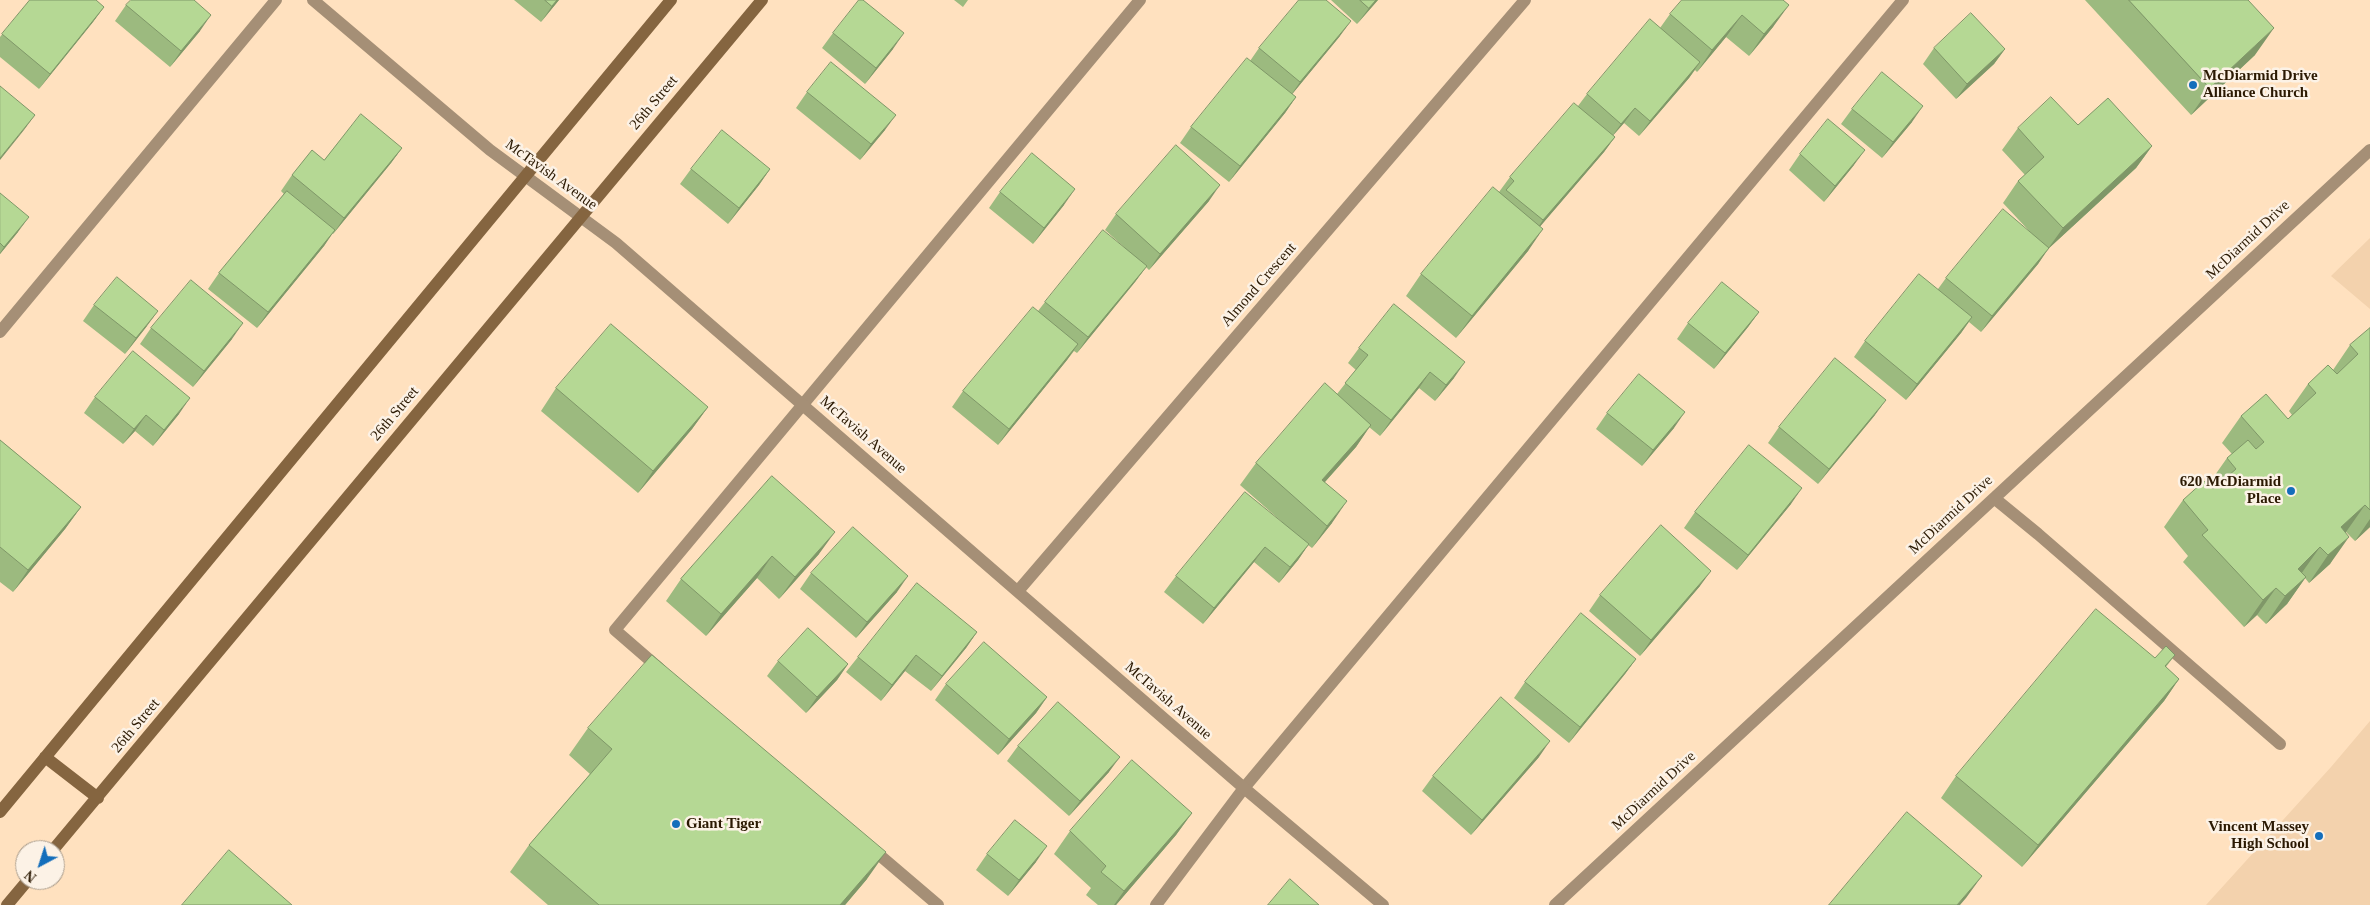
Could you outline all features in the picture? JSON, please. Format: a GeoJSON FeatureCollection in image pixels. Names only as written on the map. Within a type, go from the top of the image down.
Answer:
{"type":"FeatureCollection","features":[{"type":"Feature","properties":{"kind":"street"},"geometry":{"type":"LineString","coordinates":[[0,332],[276,0]]}},
{"type":"Feature","properties":{"kind":"street","name":"McTavish Avenue"},"geometry":{"type":"LineString","coordinates":[[313,0],[490,150],[616,243],[1244,788],[1383,905]]}},
{"type":"Feature","properties":{"kind":"street"},"geometry":{"type":"LineString","coordinates":[[0,812],[527,177],[671,0]]}},
{"type":"Feature","properties":{"kind":"street","name":"26th Street"},"geometry":{"type":"LineString","coordinates":[[62,840],[762,0]]}},
{"type":"Feature","properties":{"kind":"street"},"geometry":{"type":"LineString","coordinates":[[667,675],[615,630],[1140,0]]}},
{"type":"Feature","properties":{"kind":"street","name":"Almond Crescent"},"geometry":{"type":"LineString","coordinates":[[1018,592],[1525,0]]}},
{"type":"Feature","properties":{"kind":"street"},"geometry":{"type":"LineString","coordinates":[[1156,905],[1244,788],[1903,0]]}},
{"type":"Feature","properties":{"kind":"street","name":"McDiarmid Drive"},"geometry":{"type":"LineString","coordinates":[[1555,905],[2370,150]]}},
{"type":"Feature","properties":{"kind":"street"},"geometry":{"type":"LineString","coordinates":[[1994,498],[2280,744]]}},
{"type":"Feature","properties":{"kind":"street"},"geometry":{"type":"LineString","coordinates":[[45,757],[98,798]]}},
{"type":"Feature","properties":{"kind":"street"},"geometry":{"type":"LineString","coordinates":[[862,841],[938,905]]}},
{"type":"Feature","properties":{"kind":"street"},"geometry":{"type":"LineString","coordinates":[[7,905],[20,890]]}},
{"type":"Feature","properties":{"kind":"shaded area"},"geometry":{"type":"Polygon","coordinates":[[[2370,238],[2370,309],[2331,276],[2370,238]]]}},
{"type":"Feature","properties":{"kind":"shaded area","name":"Vincent Massey High School"},"geometry":{"type":"Polygon","coordinates":[[[2370,721],[2370,905],[2206,905],[2331,767],[2370,721]]]}},
{"type":"Feature","properties":{"kind":"building"},"geometry":{"type":"Polygon","coordinates":[[[30,0],[96,0],[104,7],[50,74],[2,34],[30,0]]]}},
{"type":"Feature","properties":{"kind":"building"},"geometry":{"type":"Polygon","coordinates":[[[131,0],[194,0],[211,15],[181,51],[126,5],[131,0]]]}},
{"type":"Feature","properties":{"kind":"building"},"geometry":{"type":"Polygon","coordinates":[[[545,0],[557,0],[552,6],[545,0]]]}},
{"type":"Feature","properties":{"kind":"building"},"geometry":{"type":"Polygon","coordinates":[[[859,0],[863,0],[904,33],[876,68],[833,33],[859,0]]]}},
{"type":"Feature","properties":{"kind":"building"},"geometry":{"type":"Polygon","coordinates":[[[1299,0],[1326,0],[1351,21],[1300,82],[1259,48],[1299,0]]]}},
{"type":"Feature","properties":{"kind":"building"},"geometry":{"type":"Polygon","coordinates":[[[1360,0],[1376,0],[1369,8],[1360,0]]]}},
{"type":"Feature","properties":{"kind":"building"},"geometry":{"type":"Polygon","coordinates":[[[1682,0],[1783,0],[1789,5],[1764,34],[1742,15],[1712,50],[1670,14],[1682,0]]]}},
{"type":"Feature","properties":{"kind":"building"},"geometry":{"type":"Polygon","coordinates":[[[2129,0],[2248,0],[2274,28],[2210,88],[2129,0]]]}},
{"type":"Feature","properties":{"kind":"building"},"geometry":{"type":"Polygon","coordinates":[[[1971,13],[2005,49],[1967,84],[1934,48],[1971,13]]]}},
{"type":"Feature","properties":{"kind":"building"},"geometry":{"type":"Polygon","coordinates":[[[1650,19],[1700,62],[1650,121],[1635,108],[1621,124],[1587,94],[1650,19]]]}},
{"type":"Feature","properties":{"kind":"building"},"geometry":{"type":"Polygon","coordinates":[[[1247,58],[1296,97],[1240,166],[1191,127],[1247,58]]]}},
{"type":"Feature","properties":{"kind":"building"},"geometry":{"type":"Polygon","coordinates":[[[831,62],[896,115],[871,144],[807,92],[831,62]]]}},
{"type":"Feature","properties":{"kind":"building"},"geometry":{"type":"Polygon","coordinates":[[[1882,72],[1923,106],[1893,142],[1852,109],[1882,72]]]}},
{"type":"Feature","properties":{"kind":"building"},"geometry":{"type":"Polygon","coordinates":[[[0,86],[35,115],[0,158],[0,86]]]}},
{"type":"Feature","properties":{"kind":"building"},"geometry":{"type":"Polygon","coordinates":[[[2051,97],[2078,125],[2108,98],[2152,146],[2063,228],[2018,181],[2044,157],[2018,128],[2051,97]]]}},
{"type":"Feature","properties":{"kind":"building"},"geometry":{"type":"Polygon","coordinates":[[[1574,103],[1615,137],[1543,220],[1506,190],[1514,181],[1510,177],[1574,103]]]}},
{"type":"Feature","properties":{"kind":"building"},"geometry":{"type":"Polygon","coordinates":[[[361,114],[402,148],[344,218],[292,175],[312,150],[324,160],[361,114]]]}},
{"type":"Feature","properties":{"kind":"building"},"geometry":{"type":"Polygon","coordinates":[[[1828,119],[1865,150],[1835,186],[1800,154],[1828,119]]]}},
{"type":"Feature","properties":{"kind":"building"},"geometry":{"type":"Polygon","coordinates":[[[722,130],[770,169],[739,208],[691,169],[722,130]]]}},
{"type":"Feature","properties":{"kind":"building"},"geometry":{"type":"Polygon","coordinates":[[[1176,145],[1220,185],[1160,254],[1116,214],[1176,145]]]}},
{"type":"Feature","properties":{"kind":"building"},"geometry":{"type":"Polygon","coordinates":[[[1032,153],[1075,189],[1044,228],[1000,192],[1032,153]]]}},
{"type":"Feature","properties":{"kind":"building"},"geometry":{"type":"Polygon","coordinates":[[[1493,187],[1543,229],[1472,316],[1421,274],[1493,187]]]}},
{"type":"Feature","properties":{"kind":"building"},"geometry":{"type":"Polygon","coordinates":[[[287,191],[335,230],[268,312],[219,273],[287,191]]]}},
{"type":"Feature","properties":{"kind":"building"},"geometry":{"type":"Polygon","coordinates":[[[0,193],[29,217],[4,247],[0,243],[0,193]]]}},
{"type":"Feature","properties":{"kind":"building"},"geometry":{"type":"Polygon","coordinates":[[[2003,209],[2049,248],[1992,316],[1946,278],[2003,209]]]}},
{"type":"Feature","properties":{"kind":"building"},"geometry":{"type":"Polygon","coordinates":[[[1103,230],[1147,266],[1088,337],[1045,302],[1103,230]]]}},
{"type":"Feature","properties":{"kind":"building"},"geometry":{"type":"Polygon","coordinates":[[[1919,274],[1972,317],[1917,384],[1865,341],[1919,274]]]}},
{"type":"Feature","properties":{"kind":"building"},"geometry":{"type":"Polygon","coordinates":[[[117,277],[158,311],[136,338],[94,305],[117,277]]]}},
{"type":"Feature","properties":{"kind":"building"},"geometry":{"type":"Polygon","coordinates":[[[191,280],[243,323],[204,371],[151,328],[191,280]]]}},
{"type":"Feature","properties":{"kind":"building"},"geometry":{"type":"Polygon","coordinates":[[[1722,282],[1759,312],[1725,353],[1688,323],[1722,282]]]}},
{"type":"Feature","properties":{"kind":"building"},"geometry":{"type":"Polygon","coordinates":[[[1394,304],[1465,362],[1446,385],[1430,372],[1391,420],[1345,383],[1368,355],[1359,348],[1394,304]]]}},
{"type":"Feature","properties":{"kind":"building"},"geometry":{"type":"Polygon","coordinates":[[[1033,307],[1078,344],[1009,429],[963,391],[1033,307]]]}},
{"type":"Feature","properties":{"kind":"building"},"geometry":{"type":"Polygon","coordinates":[[[611,324],[708,407],[653,471],[556,388],[611,324]]]}},
{"type":"Feature","properties":{"kind":"building","name":"620 McDiarmid Place"},"geometry":{"type":"Polygon","coordinates":[[[2370,328],[2370,510],[2365,505],[2341,527],[2349,537],[2328,555],[2320,547],[2298,569],[2306,577],[2285,596],[2276,588],[2263,600],[2202,535],[2208,530],[2183,500],[2204,481],[2213,489],[2236,469],[2227,458],[2248,440],[2256,449],[2264,442],[2241,416],[2266,394],[2288,419],[2316,393],[2308,384],[2328,365],[2337,374],[2358,354],[2350,345],[2370,328]]]}},
{"type":"Feature","properties":{"kind":"building"},"geometry":{"type":"Polygon","coordinates":[[[133,351],[190,398],[164,430],[146,415],[134,429],[95,397],[133,351]]]}},
{"type":"Feature","properties":{"kind":"building"},"geometry":{"type":"Polygon","coordinates":[[[1835,358],[1886,400],[1829,469],[1779,427],[1835,358]]]}},
{"type":"Feature","properties":{"kind":"building"},"geometry":{"type":"Polygon","coordinates":[[[1639,374],[1685,412],[1653,450],[1607,413],[1639,374]]]}},
{"type":"Feature","properties":{"kind":"building"},"geometry":{"type":"Polygon","coordinates":[[[1325,383],[1371,425],[1322,480],[1347,501],[1327,526],[1256,463],[1325,383]]]}},
{"type":"Feature","properties":{"kind":"building"},"geometry":{"type":"Polygon","coordinates":[[[0,440],[81,507],[28,570],[0,547],[0,440]]]}},
{"type":"Feature","properties":{"kind":"building"},"geometry":{"type":"Polygon","coordinates":[[[1749,445],[1802,488],[1748,555],[1695,512],[1749,445]]]}},
{"type":"Feature","properties":{"kind":"building"},"geometry":{"type":"Polygon","coordinates":[[[772,476],[835,532],[795,577],[772,556],[721,614],[681,579],[772,476]]]}},
{"type":"Feature","properties":{"kind":"building"},"geometry":{"type":"Polygon","coordinates":[[[1245,492],[1309,544],[1290,567],[1265,547],[1214,608],[1176,576],[1245,492]]]}},
{"type":"Feature","properties":{"kind":"building"},"geometry":{"type":"Polygon","coordinates":[[[1661,525],[1711,571],[1651,640],[1600,595],[1661,525]]]}},
{"type":"Feature","properties":{"kind":"building"},"geometry":{"type":"Polygon","coordinates":[[[853,527],[908,576],[867,622],[811,573],[853,527]]]}},
{"type":"Feature","properties":{"kind":"building"},"geometry":{"type":"Polygon","coordinates":[[[917,583],[977,632],[942,676],[916,655],[892,685],[858,657],[917,583]]]}},
{"type":"Feature","properties":{"kind":"building"},"geometry":{"type":"Polygon","coordinates":[[[2096,609],[2155,658],[2166,646],[2175,655],[2165,666],[2179,679],[2038,845],[1956,776],[2096,609]]]}},
{"type":"Feature","properties":{"kind":"building"},"geometry":{"type":"Polygon","coordinates":[[[1581,613],[1636,659],[1580,727],[1525,682],[1581,613]]]}},
{"type":"Feature","properties":{"kind":"building"},"geometry":{"type":"Polygon","coordinates":[[[808,628],[848,664],[817,697],[778,661],[808,628]]]}},
{"type":"Feature","properties":{"kind":"building"},"geometry":{"type":"Polygon","coordinates":[[[984,642],[1047,697],[1009,739],[946,684],[984,642]]]}},
{"type":"Feature","properties":{"kind":"building","name":"Giant Tiger"},"geometry":{"type":"Polygon","coordinates":[[[652,655],[886,852],[840,905],[599,905],[529,845],[612,749],[588,728],[652,655]]]}},
{"type":"Feature","properties":{"kind":"building"},"geometry":{"type":"Polygon","coordinates":[[[1501,697],[1550,741],[1482,820],[1433,776],[1501,697]]]}},
{"type":"Feature","properties":{"kind":"building"},"geometry":{"type":"Polygon","coordinates":[[[1058,702],[1120,757],[1080,801],[1018,746],[1058,702]]]}},
{"type":"Feature","properties":{"kind":"building"},"geometry":{"type":"Polygon","coordinates":[[[1132,760],[1192,813],[1124,891],[1101,872],[1106,866],[1070,831],[1132,760]]]}},
{"type":"Feature","properties":{"kind":"building"},"geometry":{"type":"Polygon","coordinates":[[[1907,812],[1982,876],[1957,905],[1829,905],[1907,812]]]}},
{"type":"Feature","properties":{"kind":"building"},"geometry":{"type":"Polygon","coordinates":[[[1015,820],[1047,846],[1019,880],[987,854],[1015,820]]]}},
{"type":"Feature","properties":{"kind":"building"},"geometry":{"type":"Polygon","coordinates":[[[229,850],[292,905],[182,905],[229,850]]]}},
{"type":"Feature","properties":{"kind":"building"},"geometry":{"type":"Polygon","coordinates":[[[1290,879],[1319,905],[1268,905],[1290,879]]]}},
{"type":"Feature","properties":{"kind":"place","name":"McDiarmid Drive Alliance Church"},"geometry":{"type":"Point","coordinates":[2193,85]}},
{"type":"Feature","properties":{"kind":"place","name":"620 McDiarmid Place"},"geometry":{"type":"Point","coordinates":[2291,491]}},
{"type":"Feature","properties":{"kind":"place","name":"Giant Tiger"},"geometry":{"type":"Point","coordinates":[676,824]}},
{"type":"Feature","properties":{"kind":"place","name":"Vincent Massey High School"},"geometry":{"type":"Point","coordinates":[2319,836]}}]}
